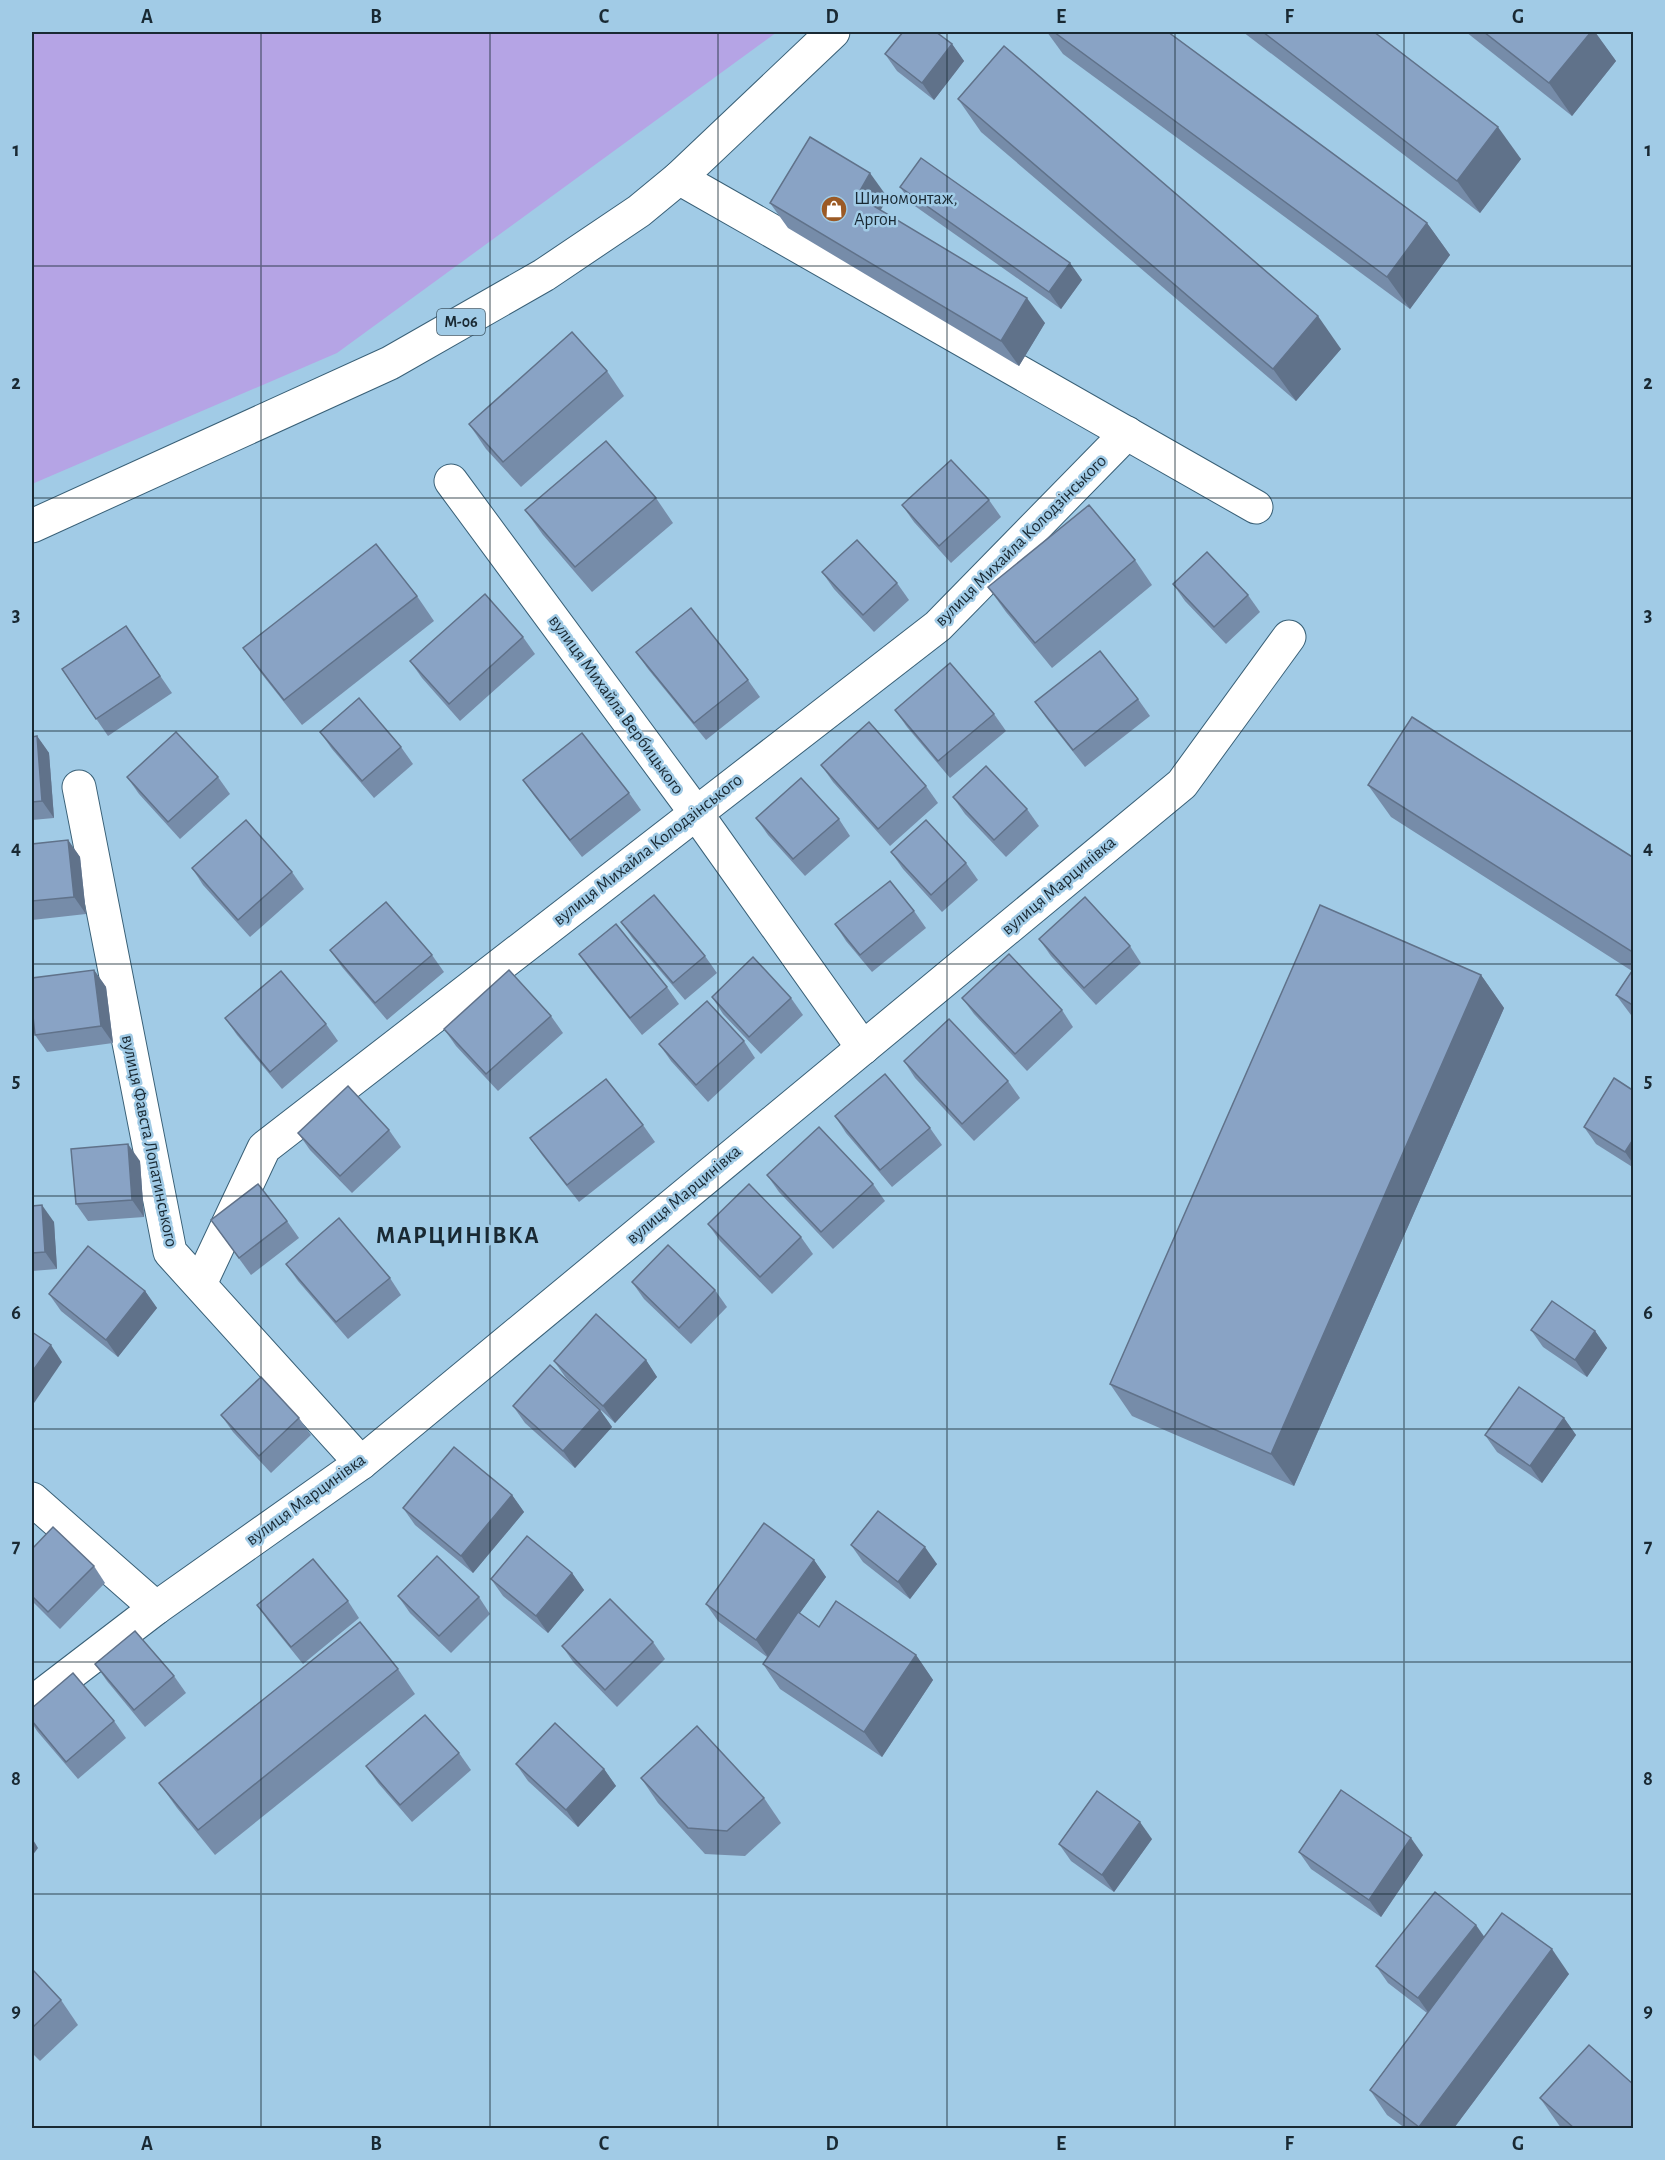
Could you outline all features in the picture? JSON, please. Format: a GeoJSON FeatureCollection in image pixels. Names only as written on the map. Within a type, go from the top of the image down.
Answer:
{"type":"FeatureCollection","features":[{"type":"Feature","properties":{"kind":"main road","name":"М-06"},"geometry":{"type":"LineString","coordinates":[[32,526],[390,363],[544,275],[639,211],[678,178],[833,32]]}},
{"type":"Feature","properties":{"kind":"main road"},"geometry":{"type":"LineString","coordinates":[[678,178],[1256,507]]}},
{"type":"Feature","properties":{"kind":"main road","name":"вулиця Михайла Колодзінського"},"geometry":{"type":"LineString","coordinates":[[200,1284],[264,1148],[938,626],[1126,433]]}},
{"type":"Feature","properties":{"kind":"main road","name":"вулиця Михайла Вербицького"},"geometry":{"type":"LineString","coordinates":[[451,481],[696,813],[863,1048]]}},
{"type":"Feature","properties":{"kind":"main road","name":"вулиця Марцинівка"},"geometry":{"type":"LineString","coordinates":[[32,1703],[156,1608],[361,1462],[1182,784],[1289,637]]}},
{"type":"Feature","properties":{"kind":"main road","name":"вулиця Фавста Лопатинського"},"geometry":{"type":"LineString","coordinates":[[79,787],[170,1252],[361,1462]]}},
{"type":"Feature","properties":{"kind":"main road"},"geometry":{"type":"LineString","coordinates":[[32,1499],[156,1608]]}},
{"type":"Feature","properties":{"kind":"shaded area"},"geometry":{"type":"Polygon","coordinates":[[[32,32],[777,32],[337,353],[32,484],[32,32]]]}},
{"type":"Feature","properties":{"kind":"building"},"geometry":{"type":"Polygon","coordinates":[[[903,32],[936,32],[952,44],[922,83],[885,54],[903,32]]]}},
{"type":"Feature","properties":{"kind":"building"},"geometry":{"type":"Polygon","coordinates":[[[1054,32],[1168,32],[1427,223],[1387,277],[1054,32]]]}},
{"type":"Feature","properties":{"kind":"building"},"geometry":{"type":"Polygon","coordinates":[[[1263,32],[1374,32],[1498,127],[1457,181],[1263,32]]]}},
{"type":"Feature","properties":{"kind":"building"},"geometry":{"type":"Polygon","coordinates":[[[1484,32],[1591,32],[1549,83],[1484,32]]]}},
{"type":"Feature","properties":{"kind":"building"},"geometry":{"type":"Polygon","coordinates":[[[1004,46],[1318,316],[1273,369],[958,99],[1004,46]]]}},
{"type":"Feature","properties":{"kind":"building"},"geometry":{"type":"Polygon","coordinates":[[[810,137],[870,173],[857,196],[1027,298],[1001,341],[770,203],[810,137]]]}},
{"type":"Feature","properties":{"kind":"building"},"geometry":{"type":"Polygon","coordinates":[[[921,158],[1070,263],[1049,292],[900,187],[921,158]]]}},
{"type":"Feature","properties":{"kind":"building"},"geometry":{"type":"Polygon","coordinates":[[[572,332],[607,371],[503,462],[469,424],[572,332]]]}},
{"type":"Feature","properties":{"kind":"building"},"geometry":{"type":"Polygon","coordinates":[[[606,441],[656,498],[575,567],[525,510],[606,441]]]}},
{"type":"Feature","properties":{"kind":"building"},"geometry":{"type":"Polygon","coordinates":[[[951,460],[989,500],[939,546],[902,505],[951,460]]]}},
{"type":"Feature","properties":{"kind":"building"},"geometry":{"type":"Polygon","coordinates":[[[1089,505],[1135,560],[1035,643],[988,587],[1089,505]]]}},
{"type":"Feature","properties":{"kind":"building"},"geometry":{"type":"Polygon","coordinates":[[[857,540],[897,583],[863,615],[822,572],[857,540]]]}},
{"type":"Feature","properties":{"kind":"building"},"geometry":{"type":"Polygon","coordinates":[[[376,544],[417,596],[284,700],[243,648],[376,544]]]}},
{"type":"Feature","properties":{"kind":"building"},"geometry":{"type":"Polygon","coordinates":[[[1207,552],[1248,595],[1214,627],[1173,584],[1207,552]]]}},
{"type":"Feature","properties":{"kind":"building"},"geometry":{"type":"Polygon","coordinates":[[[485,594],[523,637],[449,704],[410,661],[485,594]]]}},
{"type":"Feature","properties":{"kind":"building"},"geometry":{"type":"Polygon","coordinates":[[[691,608],[748,680],[694,723],[636,652],[691,608]]]}},
{"type":"Feature","properties":{"kind":"building"},"geometry":{"type":"Polygon","coordinates":[[[126,626],[160,676],[96,719],[62,669],[126,626]]]}},
{"type":"Feature","properties":{"kind":"building"},"geometry":{"type":"Polygon","coordinates":[[[1100,651],[1138,699],[1073,750],[1035,702],[1100,651]]]}},
{"type":"Feature","properties":{"kind":"building"},"geometry":{"type":"Polygon","coordinates":[[[950,663],[994,714],[938,761],[895,710],[950,663]]]}},
{"type":"Feature","properties":{"kind":"building"},"geometry":{"type":"Polygon","coordinates":[[[359,698],[401,747],[362,781],[320,732],[359,698]]]}},
{"type":"Feature","properties":{"kind":"building"},"geometry":{"type":"Polygon","coordinates":[[[1412,717],[1634,858],[1634,953],[1368,785],[1412,717]]]}},
{"type":"Feature","properties":{"kind":"building"},"geometry":{"type":"Polygon","coordinates":[[[869,722],[926,786],[878,829],[821,765],[869,722]]]}},
{"type":"Feature","properties":{"kind":"building"},"geometry":{"type":"Polygon","coordinates":[[[176,732],[218,777],[168,822],[127,777],[176,732]]]}},
{"type":"Feature","properties":{"kind":"building"},"geometry":{"type":"Polygon","coordinates":[[[582,733],[629,793],[570,840],[523,780],[582,733]]]}},
{"type":"Feature","properties":{"kind":"building"},"geometry":{"type":"Polygon","coordinates":[[[37,736],[42,801],[32,802],[32,737],[37,736]]]}},
{"type":"Feature","properties":{"kind":"building"},"geometry":{"type":"Polygon","coordinates":[[[986,766],[1027,809],[994,840],[953,797],[986,766]]]}},
{"type":"Feature","properties":{"kind":"building"},"geometry":{"type":"Polygon","coordinates":[[[801,778],[839,819],[793,859],[756,818],[801,778]]]}},
{"type":"Feature","properties":{"kind":"building"},"geometry":{"type":"Polygon","coordinates":[[[246,820],[292,872],[238,920],[192,868],[246,820]]]}},
{"type":"Feature","properties":{"kind":"building"},"geometry":{"type":"Polygon","coordinates":[[[926,820],[966,863],[931,895],[891,852],[926,820]]]}},
{"type":"Feature","properties":{"kind":"building"},"geometry":{"type":"Polygon","coordinates":[[[68,840],[74,897],[32,901],[32,844],[68,840]]]}},
{"type":"Feature","properties":{"kind":"building"},"geometry":{"type":"Polygon","coordinates":[[[890,881],[914,911],[860,955],[835,924],[890,881]]]}},
{"type":"Feature","properties":{"kind":"building"},"geometry":{"type":"Polygon","coordinates":[[[654,895],[705,956],[673,983],[621,922],[654,895]]]}},
{"type":"Feature","properties":{"kind":"building"},"geometry":{"type":"Polygon","coordinates":[[[1085,897],[1130,946],[1084,988],[1039,939],[1085,897]]]}},
{"type":"Feature","properties":{"kind":"building"},"geometry":{"type":"Polygon","coordinates":[[[386,902],[432,955],[375,1003],[330,950],[386,902]]]}},
{"type":"Feature","properties":{"kind":"building"},"geometry":{"type":"Polygon","coordinates":[[[1320,905],[1481,975],[1271,1454],[1110,1384],[1320,905]]]}},
{"type":"Feature","properties":{"kind":"building"},"geometry":{"type":"Polygon","coordinates":[[[616,924],[667,987],[630,1018],[579,954],[616,924]]]}},
{"type":"Feature","properties":{"kind":"building"},"geometry":{"type":"Polygon","coordinates":[[[1009,954],[1062,1010],[1015,1054],[962,998],[1009,954]]]}},
{"type":"Feature","properties":{"kind":"building"},"geometry":{"type":"Polygon","coordinates":[[[753,957],[791,998],[749,1037],[712,997],[753,957]]]}},
{"type":"Feature","properties":{"kind":"building"},"geometry":{"type":"Polygon","coordinates":[[[1634,968],[1634,1006],[1616,995],[1634,968]]]}},
{"type":"Feature","properties":{"kind":"building"},"geometry":{"type":"Polygon","coordinates":[[[94,970],[101,1026],[35,1035],[32,978],[94,970]]]}},
{"type":"Feature","properties":{"kind":"building"},"geometry":{"type":"Polygon","coordinates":[[[509,970],[551,1016],[486,1074],[444,1029],[509,970]]]}},
{"type":"Feature","properties":{"kind":"building"},"geometry":{"type":"Polygon","coordinates":[[[281,971],[326,1024],[270,1072],[225,1018],[281,971]]]}},
{"type":"Feature","properties":{"kind":"building"},"geometry":{"type":"Polygon","coordinates":[[[707,1001],[744,1041],[696,1085],[659,1044],[707,1001]]]}},
{"type":"Feature","properties":{"kind":"building"},"geometry":{"type":"Polygon","coordinates":[[[949,1019],[1008,1081],[962,1124],[904,1061],[949,1019]]]}},
{"type":"Feature","properties":{"kind":"building"},"geometry":{"type":"Polygon","coordinates":[[[885,1074],[930,1128],[880,1170],[835,1116],[885,1074]]]}},
{"type":"Feature","properties":{"kind":"building"},"geometry":{"type":"Polygon","coordinates":[[[1614,1078],[1634,1091],[1634,1138],[1625,1152],[1584,1127],[1614,1078]]]}},
{"type":"Feature","properties":{"kind":"building"},"geometry":{"type":"Polygon","coordinates":[[[606,1079],[643,1125],[567,1185],[530,1138],[606,1079]]]}},
{"type":"Feature","properties":{"kind":"building"},"geometry":{"type":"Polygon","coordinates":[[[348,1086],[389,1130],[340,1176],[298,1133],[348,1086]]]}},
{"type":"Feature","properties":{"kind":"building"},"geometry":{"type":"Polygon","coordinates":[[[819,1127],[873,1184],[821,1232],[767,1175],[819,1127]]]}},
{"type":"Feature","properties":{"kind":"building"},"geometry":{"type":"Polygon","coordinates":[[[128,1144],[132,1200],[76,1204],[71,1149],[128,1144]]]}},
{"type":"Feature","properties":{"kind":"building"},"geometry":{"type":"Polygon","coordinates":[[[258,1184],[287,1221],[239,1258],[211,1220],[258,1184]]]}},
{"type":"Feature","properties":{"kind":"building"},"geometry":{"type":"Polygon","coordinates":[[[749,1184],[801,1237],[760,1277],[708,1224],[749,1184]]]}},
{"type":"Feature","properties":{"kind":"building"},"geometry":{"type":"Polygon","coordinates":[[[42,1205],[45,1252],[32,1253],[32,1206],[42,1205]]]}},
{"type":"Feature","properties":{"kind":"building"},"geometry":{"type":"Polygon","coordinates":[[[339,1218],[390,1278],[336,1322],[286,1264],[339,1218]]]}},
{"type":"Feature","properties":{"kind":"building"},"geometry":{"type":"Polygon","coordinates":[[[668,1245],[715,1290],[679,1328],[632,1282],[668,1245]]]}},
{"type":"Feature","properties":{"kind":"building"},"geometry":{"type":"Polygon","coordinates":[[[88,1246],[145,1291],[106,1340],[49,1294],[88,1246]]]}},
{"type":"Feature","properties":{"kind":"building"},"geometry":{"type":"Polygon","coordinates":[[[1552,1301],[1595,1331],[1575,1360],[1531,1330],[1552,1301]]]}},
{"type":"Feature","properties":{"kind":"building"},"geometry":{"type":"Polygon","coordinates":[[[596,1314],[646,1360],[603,1406],[554,1361],[596,1314]]]}},
{"type":"Feature","properties":{"kind":"building"},"geometry":{"type":"Polygon","coordinates":[[[32,1332],[51,1345],[32,1372],[32,1332]]]}},
{"type":"Feature","properties":{"kind":"building"},"geometry":{"type":"Polygon","coordinates":[[[550,1365],[600,1410],[563,1451],[513,1406],[550,1365]]]}},
{"type":"Feature","properties":{"kind":"building"},"geometry":{"type":"Polygon","coordinates":[[[261,1377],[299,1418],[259,1456],[221,1415],[261,1377]]]}},
{"type":"Feature","properties":{"kind":"building"},"geometry":{"type":"Polygon","coordinates":[[[1519,1387],[1564,1418],[1530,1466],[1485,1435],[1519,1387]]]}},
{"type":"Feature","properties":{"kind":"building"},"geometry":{"type":"Polygon","coordinates":[[[454,1447],[512,1495],[461,1556],[403,1508],[454,1447]]]}},
{"type":"Feature","properties":{"kind":"building"},"geometry":{"type":"Polygon","coordinates":[[[878,1511],[925,1547],[898,1582],[851,1545],[878,1511]]]}},
{"type":"Feature","properties":{"kind":"building"},"geometry":{"type":"Polygon","coordinates":[[[764,1523],[814,1560],[756,1640],[706,1604],[764,1523]]]}},
{"type":"Feature","properties":{"kind":"building"},"geometry":{"type":"Polygon","coordinates":[[[53,1527],[94,1566],[48,1612],[32,1596],[32,1549],[53,1527]]]}},
{"type":"Feature","properties":{"kind":"building"},"geometry":{"type":"Polygon","coordinates":[[[527,1536],[572,1573],[536,1616],[491,1579],[527,1536]]]}},
{"type":"Feature","properties":{"kind":"building"},"geometry":{"type":"Polygon","coordinates":[[[437,1556],[479,1597],[439,1636],[398,1596],[437,1556]]]}},
{"type":"Feature","properties":{"kind":"building"},"geometry":{"type":"Polygon","coordinates":[[[313,1559],[348,1601],[291,1647],[257,1605],[313,1559]]]}},
{"type":"Feature","properties":{"kind":"building"},"geometry":{"type":"Polygon","coordinates":[[[610,1599],[653,1642],[605,1690],[562,1646],[610,1599]]]}},
{"type":"Feature","properties":{"kind":"building"},"geometry":{"type":"Polygon","coordinates":[[[836,1601],[916,1655],[864,1732],[763,1664],[798,1612],[819,1627],[836,1601]]]}},
{"type":"Feature","properties":{"kind":"building"},"geometry":{"type":"Polygon","coordinates":[[[360,1622],[398,1669],[198,1830],[159,1783],[360,1622]]]}},
{"type":"Feature","properties":{"kind":"building"},"geometry":{"type":"Polygon","coordinates":[[[135,1631],[174,1676],[134,1710],[95,1664],[135,1631]]]}},
{"type":"Feature","properties":{"kind":"building"},"geometry":{"type":"Polygon","coordinates":[[[73,1673],[114,1721],[66,1762],[32,1721],[32,1708],[73,1673]]]}},
{"type":"Feature","properties":{"kind":"building"},"geometry":{"type":"Polygon","coordinates":[[[425,1715],[459,1753],[400,1805],[366,1766],[425,1715]]]}},
{"type":"Feature","properties":{"kind":"building"},"geometry":{"type":"Polygon","coordinates":[[[555,1723],[604,1769],[566,1810],[516,1764],[555,1723]]]}},
{"type":"Feature","properties":{"kind":"building"},"geometry":{"type":"Polygon","coordinates":[[[697,1726],[764,1798],[727,1831],[688,1828],[641,1778],[697,1726]]]}},
{"type":"Feature","properties":{"kind":"building"},"geometry":{"type":"Polygon","coordinates":[[[1341,1790],[1411,1838],[1369,1900],[1299,1852],[1341,1790]]]}},
{"type":"Feature","properties":{"kind":"building"},"geometry":{"type":"Polygon","coordinates":[[[1097,1791],[1140,1822],[1102,1875],[1059,1844],[1097,1791]]]}},
{"type":"Feature","properties":{"kind":"building"},"geometry":{"type":"Polygon","coordinates":[[[1435,1892],[1476,1925],[1418,1998],[1376,1966],[1435,1892]]]}},
{"type":"Feature","properties":{"kind":"building"},"geometry":{"type":"Polygon","coordinates":[[[1502,1913],[1552,1949],[1419,2127],[1370,2090],[1502,1913]]]}},
{"type":"Feature","properties":{"kind":"building"},"geometry":{"type":"Polygon","coordinates":[[[32,1969],[61,2000],[32,2028],[32,1969]]]}},
{"type":"Feature","properties":{"kind":"building"},"geometry":{"type":"Polygon","coordinates":[[[1589,2045],[1634,2085],[1634,2128],[1574,2128],[1540,2098],[1589,2045]]]}},
{"type":"Feature","properties":{"kind":"place","name":"Шиномонтаж, Аргон"},"geometry":{"type":"Point","coordinates":[834,209]}},
{"type":"Feature","properties":{"kind":"district","name":"МАРЦИНІВКА"},"geometry":{"type":"Point","coordinates":[458,1236]}}]}
